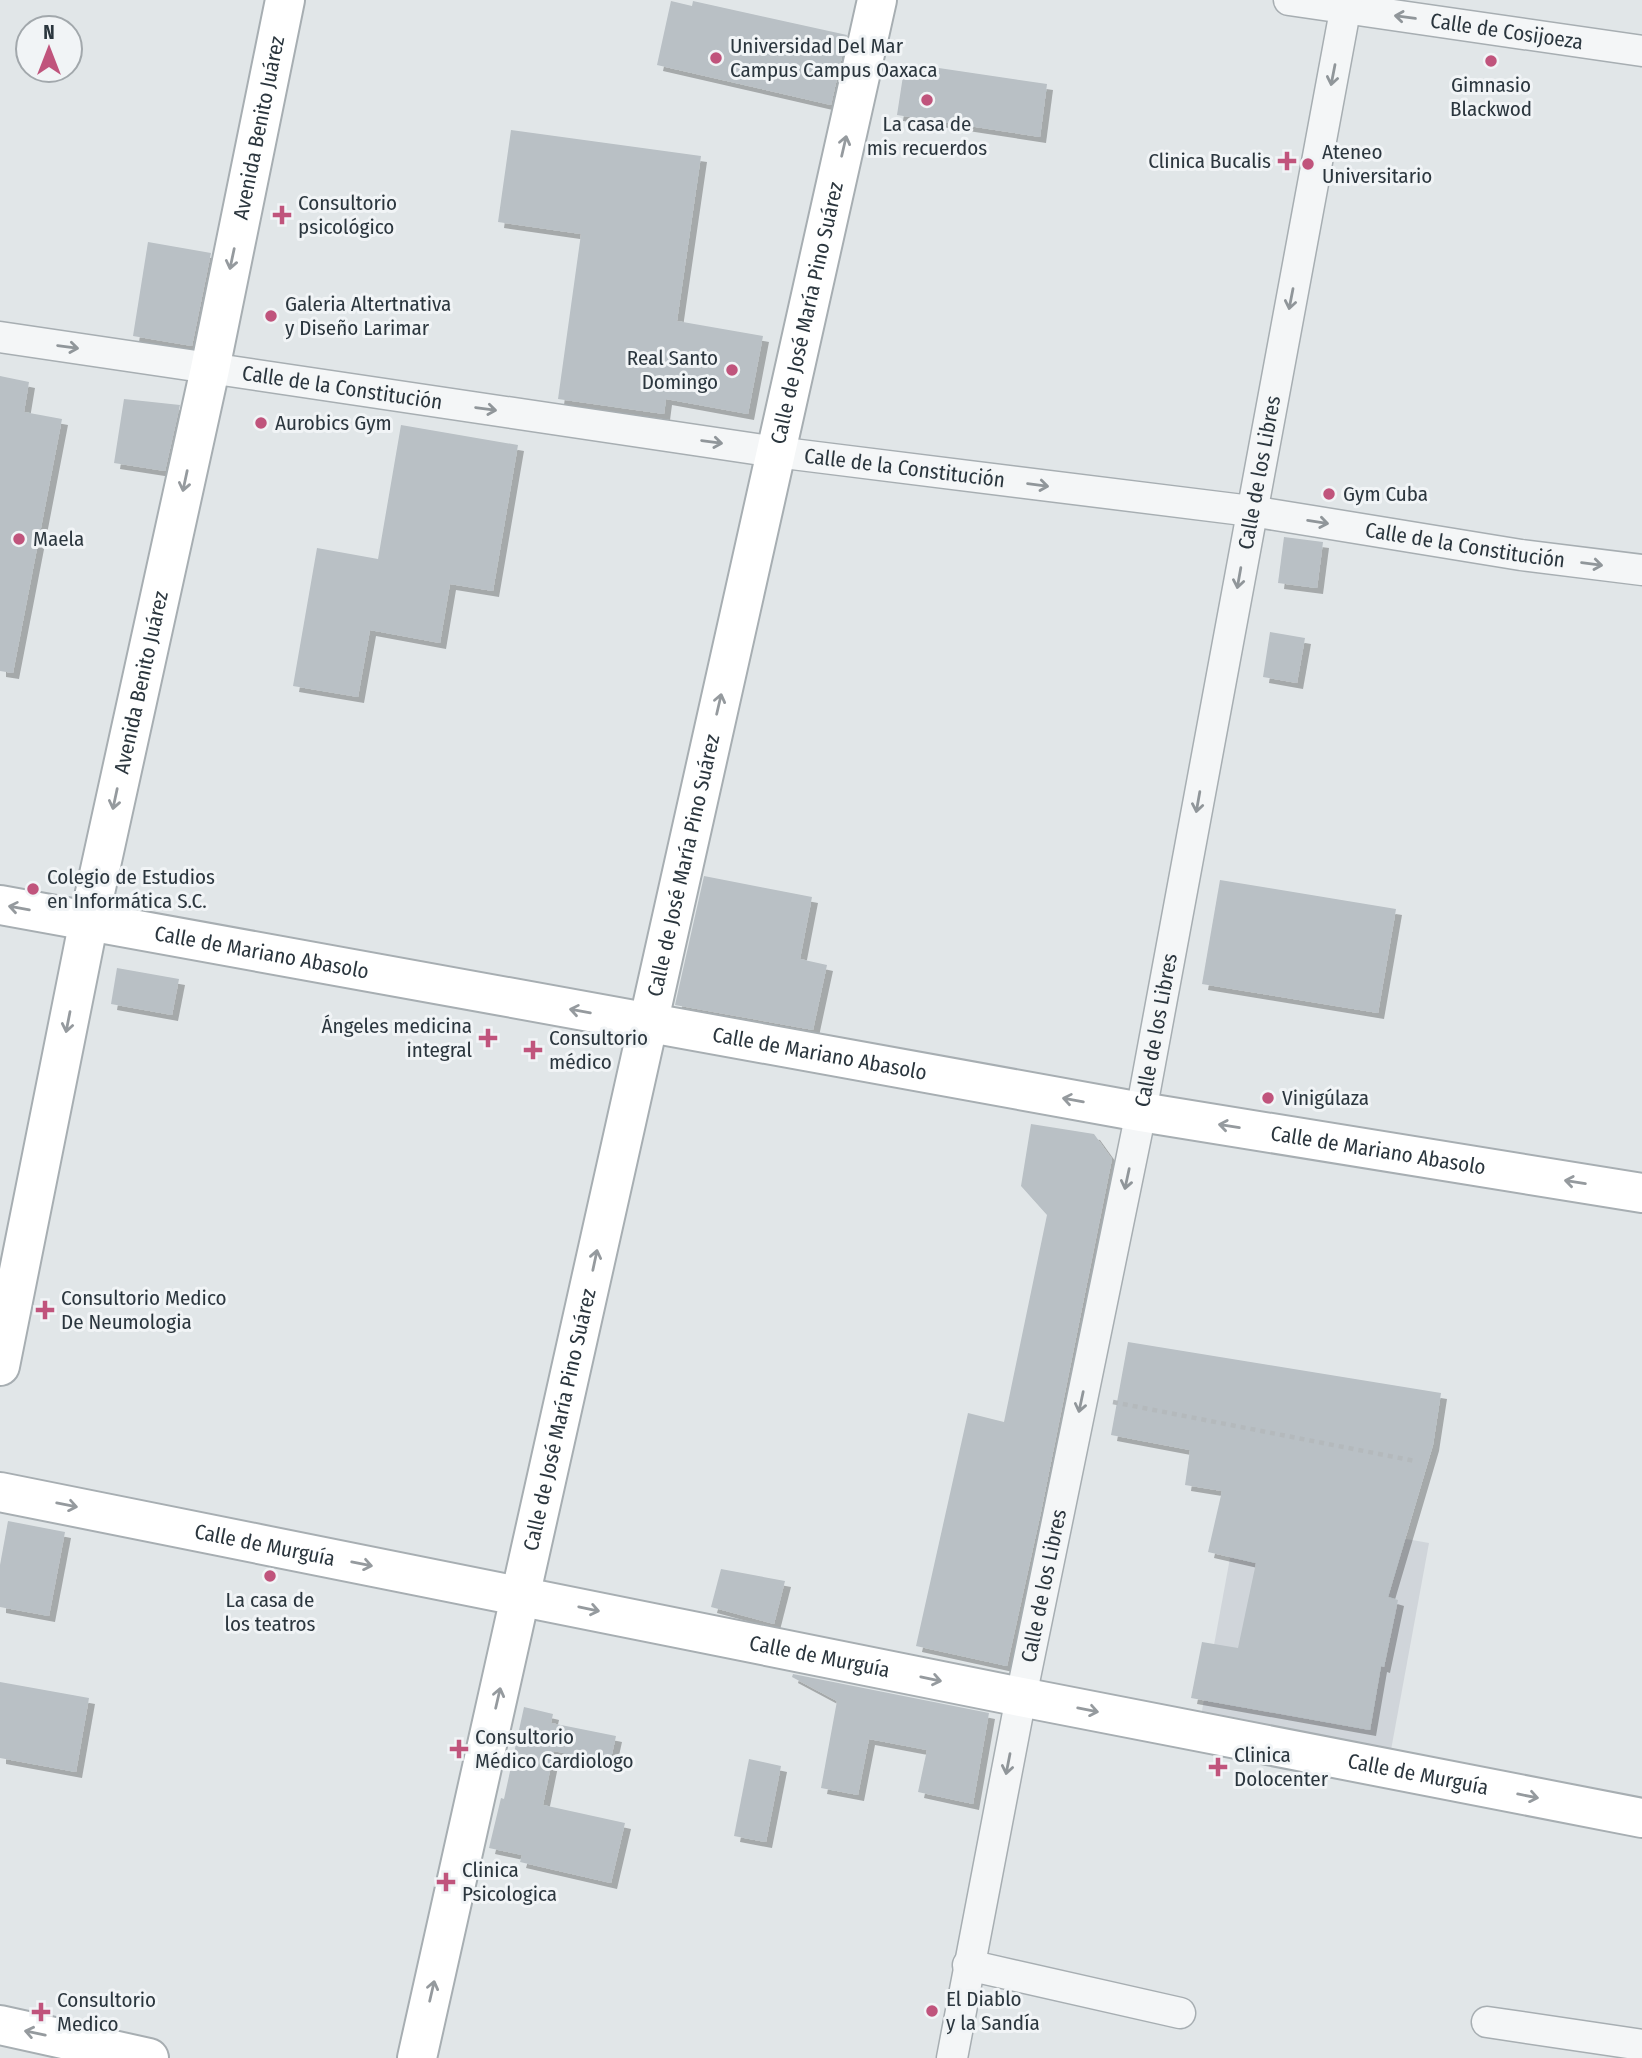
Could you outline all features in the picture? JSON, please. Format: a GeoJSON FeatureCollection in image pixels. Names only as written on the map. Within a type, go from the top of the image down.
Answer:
{"type":"FeatureCollection","features":[{"type":"Feature","properties":{"kind":"main road","name":"Avenida Benito Juárez"},"geometry":{"type":"LineString","coordinates":[[0,1366],[89,920],[210,369],[285,0]]}},
{"type":"Feature","properties":{"kind":"main road","name":"Calle de José María Pino Suárez"},"geometry":{"type":"LineString","coordinates":[[416,2058],[522,1595],[877,0]]}},
{"type":"Feature","properties":{"kind":"main road","name":"Calle de Mariano Abasolo"},"geometry":{"type":"LineString","coordinates":[[0,905],[1141,1112],[1642,1193]]}},
{"type":"Feature","properties":{"kind":"main road","name":"Calle de Murguía"},"geometry":{"type":"LineString","coordinates":[[0,1492],[1021,1697],[1642,1818]]}},
{"type":"Feature","properties":{"kind":"main road"},"geometry":{"type":"LineString","coordinates":[[0,2025],[149,2058]]}},
{"type":"Feature","properties":{"kind":"street","name":"Calle de Cosijoeza"},"geometry":{"type":"LineString","coordinates":[[1289,0],[1346,4],[1642,51]]}},
{"type":"Feature","properties":{"kind":"street","name":"Calle de los Libres"},"geometry":{"type":"LineString","coordinates":[[952,2058],[1021,1697],[1141,1112],[1346,4]]}},
{"type":"Feature","properties":{"kind":"street","name":"Calle de la Constitución"},"geometry":{"type":"LineString","coordinates":[[0,337],[776,452],[1251,511],[1521,555],[1642,570]]}},
{"type":"Feature","properties":{"kind":"street"},"geometry":{"type":"LineString","coordinates":[[968,1965],[1180,2013]]}},
{"type":"Feature","properties":{"kind":"street"},"geometry":{"type":"LineString","coordinates":[[1487,2022],[1642,2045]]}},
{"type":"Feature","properties":{"kind":"path"},"geometry":{"type":"LineString","coordinates":[[1083,1396],[1415,1461]]}},
{"type":"Feature","properties":{"kind":"shaded area"},"geometry":{"type":"Polygon","coordinates":[[[1239,1509],[1429,1543],[1391,1750],[1201,1716],[1239,1509]]]}},
{"type":"Feature","properties":{"kind":"building","name":"Universidad Del Mar Campus Campus Oaxaca"},"geometry":{"type":"Polygon","coordinates":[[[671,1],[692,6],[693,1],[847,35],[831,105],[657,65],[671,1]]]}},
{"type":"Feature","properties":{"kind":"building","name":"La casa de mis recuerdos"},"geometry":{"type":"Polygon","coordinates":[[[905,63],[1047,84],[1040,137],[897,115],[905,63]]]}},
{"type":"Feature","properties":{"kind":"building"},"geometry":{"type":"Polygon","coordinates":[[[511,130],[701,156],[677,321],[763,336],[748,414],[666,399],[664,414],[558,399],[581,234],[498,222],[511,130]]]}},
{"type":"Feature","properties":{"kind":"building"},"geometry":{"type":"Polygon","coordinates":[[[148,242],[211,253],[192,346],[133,336],[148,242]]]}},
{"type":"Feature","properties":{"kind":"building","name":"Maela"},"geometry":{"type":"Polygon","coordinates":[[[0,376],[29,382],[24,412],[62,419],[13,673],[0,671],[0,376]]]}},
{"type":"Feature","properties":{"kind":"building"},"geometry":{"type":"Polygon","coordinates":[[[124,399],[180,405],[165,471],[114,463],[124,399]]]}},
{"type":"Feature","properties":{"kind":"building"},"geometry":{"type":"Polygon","coordinates":[[[401,425],[518,445],[493,591],[450,584],[440,643],[370,630],[358,697],[293,686],[317,548],[378,559],[401,425]]]}},
{"type":"Feature","properties":{"kind":"building"},"geometry":{"type":"Polygon","coordinates":[[[1284,537],[1323,542],[1317,588],[1278,583],[1284,537]]]}},
{"type":"Feature","properties":{"kind":"building"},"geometry":{"type":"Polygon","coordinates":[[[1270,632],[1305,638],[1297,683],[1263,677],[1270,632]]]}},
{"type":"Feature","properties":{"kind":"building"},"geometry":{"type":"Polygon","coordinates":[[[704,876],[812,897],[800,959],[827,965],[813,1030],[675,1005],[704,876]]]}},
{"type":"Feature","properties":{"kind":"building"},"geometry":{"type":"Polygon","coordinates":[[[1220,880],[1396,909],[1378,1013],[1202,984],[1220,880]]]}},
{"type":"Feature","properties":{"kind":"building"},"geometry":{"type":"Polygon","coordinates":[[[117,968],[179,979],[172,1015],[111,1004],[117,968]]]}},
{"type":"Feature","properties":{"kind":"building"},"geometry":{"type":"Polygon","coordinates":[[[1031,1124],[1094,1134],[1112,1159],[1007,1666],[916,1646],[968,1413],[1004,1422],[1047,1215],[1021,1186],[1031,1124]]]}},
{"type":"Feature","properties":{"kind":"building"},"geometry":{"type":"Polygon","coordinates":[[[1128,1342],[1441,1393],[1433,1445],[1388,1597],[1398,1600],[1384,1667],[1381,1666],[1370,1730],[1191,1698],[1202,1642],[1238,1648],[1256,1563],[1208,1552],[1222,1491],[1185,1485],[1190,1450],[1111,1435],[1128,1342]]]}},
{"type":"Feature","properties":{"kind":"building"},"geometry":{"type":"Polygon","coordinates":[[[8,1521],[65,1532],[49,1616],[0,1607],[0,1565],[8,1521]]]}},
{"type":"Feature","properties":{"kind":"building"},"geometry":{"type":"Polygon","coordinates":[[[721,1569],[785,1581],[774,1624],[711,1607],[721,1569]]]}},
{"type":"Feature","properties":{"kind":"building"},"geometry":{"type":"Polygon","coordinates":[[[793,1674],[989,1713],[973,1804],[918,1792],[927,1750],[869,1739],[858,1795],[821,1788],[837,1701],[792,1677],[793,1674]]]}},
{"type":"Feature","properties":{"kind":"building"},"geometry":{"type":"Polygon","coordinates":[[[0,1682],[89,1698],[76,1772],[0,1758],[0,1682]]]}},
{"type":"Feature","properties":{"kind":"building"},"geometry":{"type":"Polygon","coordinates":[[[524,1707],[553,1714],[551,1723],[616,1736],[610,1763],[554,1751],[543,1805],[625,1823],[611,1883],[520,1862],[522,1855],[489,1848],[501,1798],[504,1799],[524,1707]]]}},
{"type":"Feature","properties":{"kind":"building"},"geometry":{"type":"Polygon","coordinates":[[[749,1759],[781,1766],[766,1842],[734,1836],[749,1759]]]}},
{"type":"Feature","properties":{"kind":"place","name":"Universidad Del Mar Campus Campus Oaxaca"},"geometry":{"type":"Point","coordinates":[716,58]}},
{"type":"Feature","properties":{"kind":"place","name":"Gimnasio Blackwod"},"geometry":{"type":"Point","coordinates":[1491,61]}},
{"type":"Feature","properties":{"kind":"place","name":"La casa de mis recuerdos"},"geometry":{"type":"Point","coordinates":[927,100]}},
{"type":"Feature","properties":{"kind":"place","name":"Clinica Bucalis"},"geometry":{"type":"Point","coordinates":[1287,161]}},
{"type":"Feature","properties":{"kind":"place","name":"Ateneo Universitario"},"geometry":{"type":"Point","coordinates":[1308,164]}},
{"type":"Feature","properties":{"kind":"place","name":"Consultorio psicológico"},"geometry":{"type":"Point","coordinates":[282,215]}},
{"type":"Feature","properties":{"kind":"place","name":"Galeria Altertnativa y Diseño Larimar"},"geometry":{"type":"Point","coordinates":[271,316]}},
{"type":"Feature","properties":{"kind":"place","name":"Real Santo Domingo"},"geometry":{"type":"Point","coordinates":[732,370]}},
{"type":"Feature","properties":{"kind":"place","name":"Aurobics Gym"},"geometry":{"type":"Point","coordinates":[261,423]}},
{"type":"Feature","properties":{"kind":"place","name":"Gym Cuba"},"geometry":{"type":"Point","coordinates":[1329,494]}},
{"type":"Feature","properties":{"kind":"place","name":"Maela"},"geometry":{"type":"Point","coordinates":[19,539]}},
{"type":"Feature","properties":{"kind":"place","name":"Colegio de Estudios en Informática S.C."},"geometry":{"type":"Point","coordinates":[33,889]}},
{"type":"Feature","properties":{"kind":"place","name":"Ángeles medicina integral"},"geometry":{"type":"Point","coordinates":[488,1038]}},
{"type":"Feature","properties":{"kind":"place","name":"Consultorio médico"},"geometry":{"type":"Point","coordinates":[533,1050]}},
{"type":"Feature","properties":{"kind":"place","name":"Vinigúlaza"},"geometry":{"type":"Point","coordinates":[1268,1098]}},
{"type":"Feature","properties":{"kind":"place","name":"Consultorio Medico De Neumologia"},"geometry":{"type":"Point","coordinates":[45,1310]}},
{"type":"Feature","properties":{"kind":"place","name":"La casa de los teatros"},"geometry":{"type":"Point","coordinates":[270,1576]}},
{"type":"Feature","properties":{"kind":"place","name":"Consultorio Médico Cardiologo"},"geometry":{"type":"Point","coordinates":[459,1749]}},
{"type":"Feature","properties":{"kind":"place","name":"Clinica Dolocenter"},"geometry":{"type":"Point","coordinates":[1218,1767]}},
{"type":"Feature","properties":{"kind":"place","name":"Clinica Psicologica"},"geometry":{"type":"Point","coordinates":[446,1882]}},
{"type":"Feature","properties":{"kind":"place","name":"El Diablo y la Sandía"},"geometry":{"type":"Point","coordinates":[932,2011]}},
{"type":"Feature","properties":{"kind":"place","name":"Consultorio Medico"},"geometry":{"type":"Point","coordinates":[41,2012]}}]}
